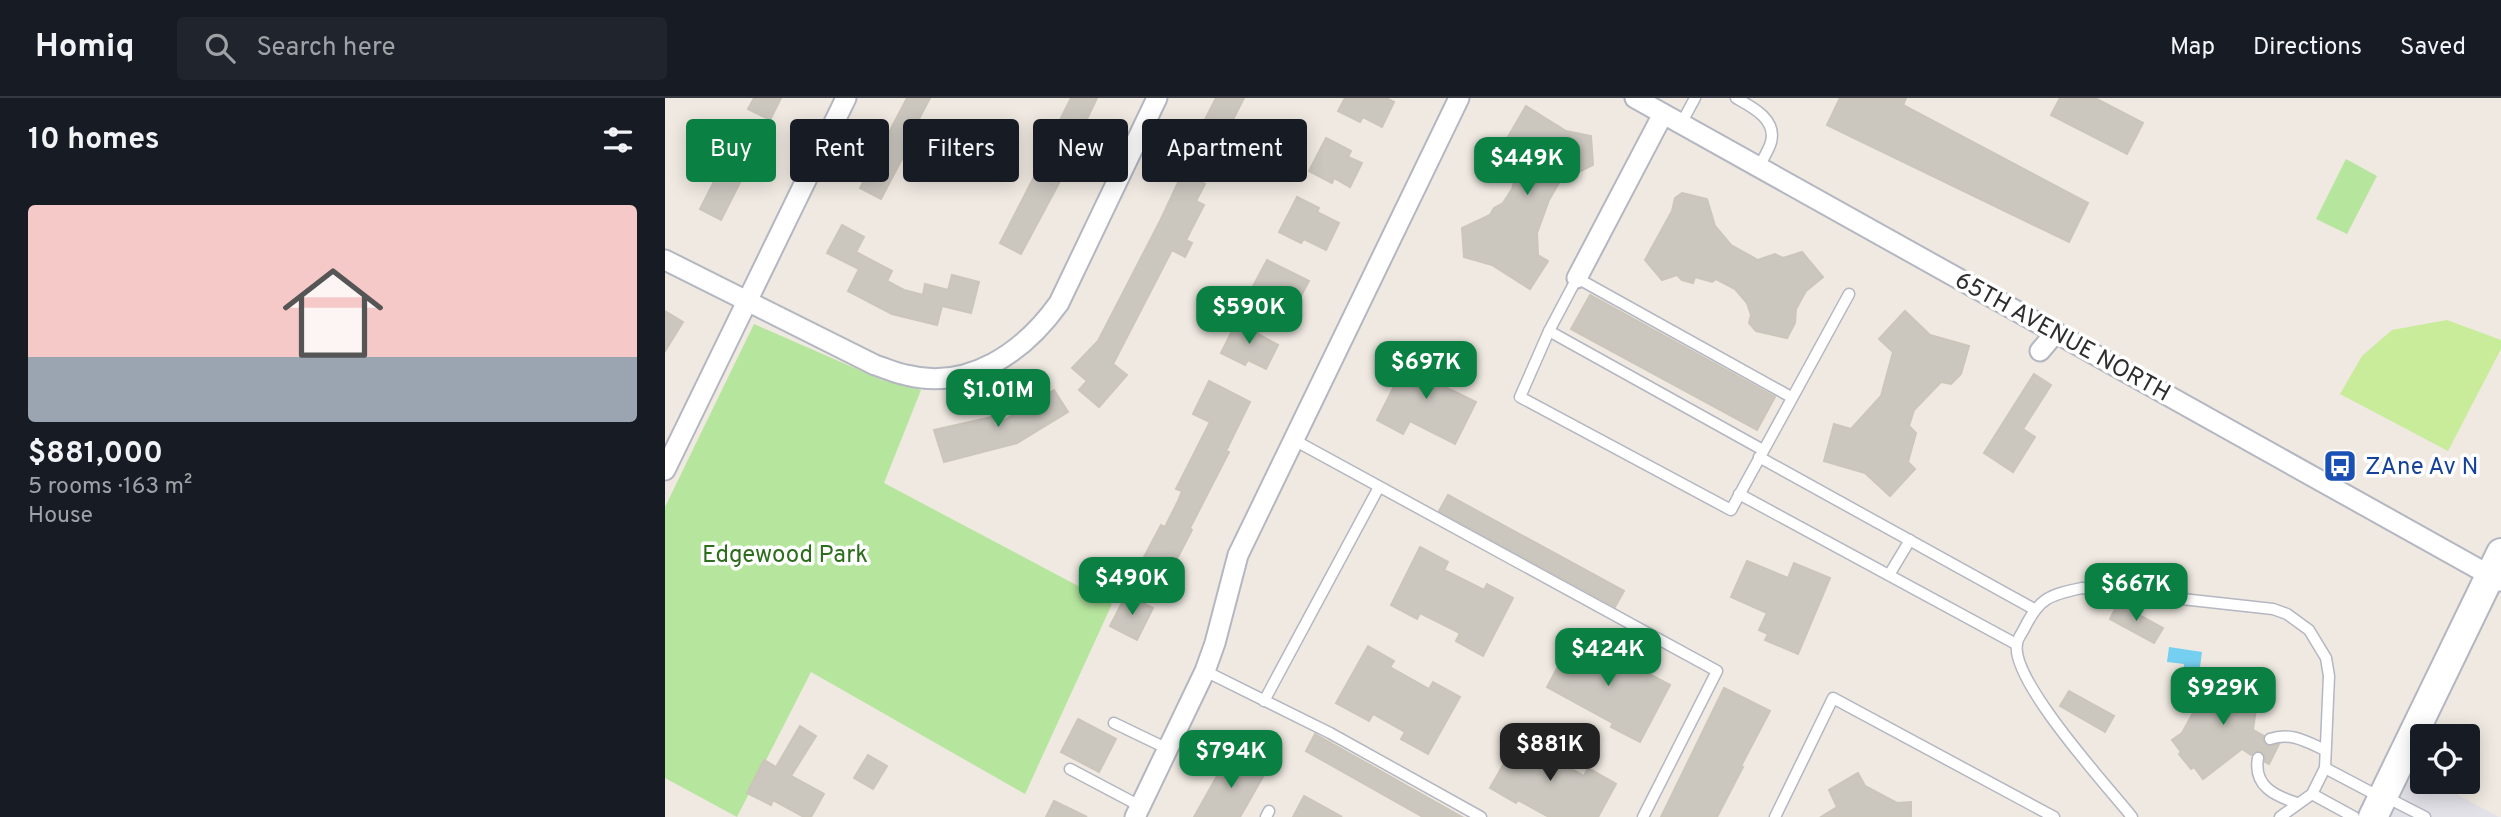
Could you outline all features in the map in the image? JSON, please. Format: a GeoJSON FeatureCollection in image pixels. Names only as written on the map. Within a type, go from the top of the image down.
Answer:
{"type":"FeatureCollection","features":[{"type":"Feature","properties":{"kind":"street"},"geometry":{"type":"LineString","coordinates":[[665,470],[846,98]]}},
{"type":"Feature","properties":{"kind":"street"},"geometry":{"type":"LineString","coordinates":[[665,260],[874,365],[906,376],[934,379],[965,375],[992,365],[1019,348],[1042,327],[1059,303],[1157,98]]}},
{"type":"Feature","properties":{"kind":"street"},"geometry":{"type":"LineString","coordinates":[[1137,812],[1205,671],[1238,555],[1459,98]]}},
{"type":"Feature","properties":{"kind":"street","name":"65TH AVENUE NORTH"},"geometry":{"type":"LineString","coordinates":[[1635,98],[2056,332],[2497,570]]}},
{"type":"Feature","properties":{"kind":"street"},"geometry":{"type":"LineString","coordinates":[[1577,278],[1663,114]]}},
{"type":"Feature","properties":{"kind":"street"},"geometry":{"type":"LineString","coordinates":[[2040,351],[2056,332]]}},
{"type":"Feature","properties":{"kind":"street"},"geometry":{"type":"LineString","coordinates":[[2380,804],[2497,570]]}},
{"type":"Feature","properties":{"kind":"lane"},"geometry":{"type":"LineString","coordinates":[[1681,124],[1695,98]]}},
{"type":"Feature","properties":{"kind":"lane"},"geometry":{"type":"LineString","coordinates":[[1736,98],[1758,110],[1767,120],[1771,131],[1771,142],[1759,167]]}},
{"type":"Feature","properties":{"kind":"lane"},"geometry":{"type":"LineString","coordinates":[[1791,397],[1577,278],[1549,331],[1520,397],[1731,510],[1849,294]]}},
{"type":"Feature","properties":{"kind":"lane"},"geometry":{"type":"LineString","coordinates":[[1549,331],[2034,609]]}},
{"type":"Feature","properties":{"kind":"lane"},"geometry":{"type":"LineString","coordinates":[[1294,440],[1717,671],[1643,817]]}},
{"type":"Feature","properties":{"kind":"lane"},"geometry":{"type":"LineString","coordinates":[[1264,701],[1379,487]]}},
{"type":"Feature","properties":{"kind":"lane"},"geometry":{"type":"LineString","coordinates":[[1739,494],[2016,644]]}},
{"type":"Feature","properties":{"kind":"lane"},"geometry":{"type":"LineString","coordinates":[[1889,575],[1910,540]]}},
{"type":"Feature","properties":{"kind":"lane"},"geometry":{"type":"LineString","coordinates":[[2132,817],[2052,718],[2025,674],[2016,644],[2034,609],[2062,593],[2082,588],[2273,609],[2287,614],[2309,630],[2326,658],[2329,676],[2325,768],[2312,794],[2280,817]]}},
{"type":"Feature","properties":{"kind":"lane"},"geometry":{"type":"LineString","coordinates":[[1205,671],[1330,733],[1481,817]]}},
{"type":"Feature","properties":{"kind":"lane"},"geometry":{"type":"LineString","coordinates":[[1775,817],[1833,698],[2054,817]]}},
{"type":"Feature","properties":{"kind":"lane"},"geometry":{"type":"LineString","coordinates":[[1114,723],[1168,748]]}},
{"type":"Feature","properties":{"kind":"lane"},"geometry":{"type":"LineString","coordinates":[[2270,739],[2284,735],[2296,736],[2325,750]]}},
{"type":"Feature","properties":{"kind":"lane"},"geometry":{"type":"LineString","coordinates":[[2258,758],[2256,766],[2259,779],[2267,790],[2297,803]]}},
{"type":"Feature","properties":{"kind":"lane"},"geometry":{"type":"LineString","coordinates":[[2325,768],[2380,804],[2425,817]]}},
{"type":"Feature","properties":{"kind":"lane"},"geometry":{"type":"LineString","coordinates":[[1070,769],[1137,812]]}},
{"type":"Feature","properties":{"kind":"lane"},"geometry":{"type":"LineString","coordinates":[[2312,794],[2354,817]]}},
{"type":"Feature","properties":{"kind":"shaded area"},"geometry":{"type":"Polygon","coordinates":[[[2410,774],[2410,794],[2456,794],[2499,817],[2389,817],[2410,774]]]}},
{"type":"Feature","properties":{"kind":"green space"},"geometry":{"type":"Polygon","coordinates":[[[2346,159],[2377,176],[2347,234],[2316,219],[2346,159]]]}},
{"type":"Feature","properties":{"kind":"green space"},"geometry":{"type":"Polygon","coordinates":[[[2447,320],[2501,340],[2501,349],[2448,451],[2340,394],[2362,356],[2392,330],[2447,320]]]}},
{"type":"Feature","properties":{"kind":"green space","name":"Edgewood Park"},"geometry":{"type":"Polygon","coordinates":[[[754,324],[882,380],[921,390],[884,483],[1112,604],[1025,794],[811,672],[737,817],[665,778],[665,507],[754,324]]]}},
{"type":"Feature","properties":{"kind":"water"},"geometry":{"type":"Polygon","coordinates":[[[2169,647],[2202,652],[2198,682],[2195,681],[2194,685],[2186,684],[2183,680],[2184,664],[2167,662],[2169,647]]]}},
{"type":"Feature","properties":{"kind":"building"},"geometry":{"type":"Polygon","coordinates":[[[754,98],[781,98],[770,119],[748,109],[754,98]]]}},
{"type":"Feature","properties":{"kind":"building"},"geometry":{"type":"Polygon","coordinates":[[[907,98],[930,98],[919,119],[903,119],[903,157],[881,199],[860,188],[863,182],[889,182],[889,132],[907,98]]]}},
{"type":"Feature","properties":{"kind":"building"},"geometry":{"type":"Polygon","coordinates":[[[1071,98],[1097,98],[1087,119],[1060,119],[1071,98]]]}},
{"type":"Feature","properties":{"kind":"building"},"geometry":{"type":"Polygon","coordinates":[[[1216,98],[1244,98],[1233,119],[1205,119],[1216,98]]]}},
{"type":"Feature","properties":{"kind":"building"},"geometry":{"type":"Polygon","coordinates":[[[1345,98],[1386,98],[1394,102],[1382,127],[1363,117],[1360,122],[1338,111],[1345,98]]]}},
{"type":"Feature","properties":{"kind":"building"},"geometry":{"type":"Polygon","coordinates":[[[1840,98],[1906,98],[1903,105],[2088,203],[2069,242],[1827,125],[1840,98]]]}},
{"type":"Feature","properties":{"kind":"building"},"geometry":{"type":"Polygon","coordinates":[[[2060,98],[2095,98],[2143,123],[2127,154],[2051,115],[2060,98]]]}},
{"type":"Feature","properties":{"kind":"building"},"geometry":{"type":"Polygon","coordinates":[[[1526,106],[1566,131],[1591,136],[1593,165],[1560,181],[1549,200],[1537,233],[1538,255],[1548,261],[1530,289],[1492,265],[1464,257],[1462,228],[1490,215],[1494,208],[1503,203],[1512,189],[1517,173],[1514,141],[1508,137],[1526,106]]]}},
{"type":"Feature","properties":{"kind":"building"},"geometry":{"type":"Polygon","coordinates":[[[1326,138],[1351,151],[1348,157],[1362,163],[1350,187],[1334,178],[1332,183],[1309,171],[1326,138]]]}},
{"type":"Feature","properties":{"kind":"building"},"geometry":{"type":"Polygon","coordinates":[[[1033,179],[1033,182],[1060,182],[1021,254],[1000,243],[1033,179]]]}},
{"type":"Feature","properties":{"kind":"building"},"geometry":{"type":"Polygon","coordinates":[[[714,182],[740,182],[721,220],[700,209],[714,182]]]}},
{"type":"Feature","properties":{"kind":"building"},"geometry":{"type":"Polygon","coordinates":[[[1178,182],[1205,184],[1196,201],[1204,205],[1186,240],[1192,243],[1185,257],[1172,250],[1113,364],[1127,375],[1099,407],[1079,390],[1087,381],[1072,368],[1098,341],[1178,182]]]}},
{"type":"Feature","properties":{"kind":"building"},"geometry":{"type":"Polygon","coordinates":[[[1682,193],[1707,199],[1715,226],[1731,245],[1758,260],[1775,254],[1783,258],[1802,252],[1823,277],[1806,291],[1796,309],[1795,323],[1787,338],[1756,331],[1749,323],[1751,315],[1747,303],[1735,289],[1716,279],[1712,282],[1695,277],[1693,283],[1682,280],[1677,275],[1662,280],[1645,260],[1672,211],[1675,198],[1682,193]]]}},
{"type":"Feature","properties":{"kind":"building"},"geometry":{"type":"Polygon","coordinates":[[[1297,197],[1319,208],[1317,212],[1339,223],[1326,250],[1304,239],[1301,243],[1279,232],[1297,197]]]}},
{"type":"Feature","properties":{"kind":"building"},"geometry":{"type":"Polygon","coordinates":[[[842,225],[864,237],[856,252],[892,271],[887,281],[904,290],[923,295],[925,284],[948,290],[952,275],[979,282],[971,313],[942,306],[937,325],[892,314],[848,291],[859,269],[827,253],[842,225]]]}},
{"type":"Feature","properties":{"kind":"building"},"geometry":{"type":"Polygon","coordinates":[[[1267,260],[1309,281],[1294,309],[1274,299],[1272,303],[1250,292],[1267,260]]]}},
{"type":"Feature","properties":{"kind":"building"},"geometry":{"type":"Polygon","coordinates":[[[1590,295],[1775,397],[1757,430],[1571,329],[1590,295]]]}},
{"type":"Feature","properties":{"kind":"building"},"geometry":{"type":"Polygon","coordinates":[[[665,311],[683,322],[665,351],[665,311]]]}},
{"type":"Feature","properties":{"kind":"building"},"geometry":{"type":"Polygon","coordinates":[[[1905,311],[1930,335],[1969,346],[1961,374],[1951,384],[1941,382],[1914,410],[1909,426],[1916,433],[1908,462],[1915,469],[1890,496],[1865,473],[1824,461],[1834,424],[1851,429],[1881,396],[1893,352],[1879,339],[1905,311]]]}},
{"type":"Feature","properties":{"kind":"building"},"geometry":{"type":"Polygon","coordinates":[[[1238,319],[1260,330],[1258,334],[1278,345],[1266,369],[1248,360],[1245,365],[1221,353],[1238,319]]]}},
{"type":"Feature","properties":{"kind":"building"},"geometry":{"type":"Polygon","coordinates":[[[1413,349],[1451,372],[1443,386],[1476,402],[1455,444],[1410,421],[1403,434],[1377,420],[1413,349]]]}},
{"type":"Feature","properties":{"kind":"building"},"geometry":{"type":"Polygon","coordinates":[[[2034,374],[2051,385],[2023,429],[2035,437],[2013,472],[1984,453],[2034,374]]]}},
{"type":"Feature","properties":{"kind":"building"},"geometry":{"type":"Polygon","coordinates":[[[1209,381],[1250,402],[1226,451],[1229,452],[1165,582],[1144,571],[1148,562],[1143,559],[1161,525],[1165,527],[1178,501],[1182,491],[1176,489],[1210,422],[1193,414],[1209,381]]]}},
{"type":"Feature","properties":{"kind":"building"},"geometry":{"type":"Polygon","coordinates":[[[1054,390],[1068,412],[1017,443],[944,462],[934,430],[992,417],[995,426],[1054,390]]]}},
{"type":"Feature","properties":{"kind":"building"},"geometry":{"type":"Polygon","coordinates":[[[1448,495],[1624,591],[1615,607],[1439,511],[1448,495]]]}},
{"type":"Feature","properties":{"kind":"building"},"geometry":{"type":"Polygon","coordinates":[[[1420,547],[1448,562],[1444,570],[1484,590],[1487,584],[1513,598],[1483,656],[1456,641],[1460,633],[1420,613],[1417,619],[1391,605],[1420,547]]]}},
{"type":"Feature","properties":{"kind":"building"},"geometry":{"type":"Polygon","coordinates":[[[1747,561],[1788,578],[1794,563],[1830,578],[1798,654],[1765,640],[1768,634],[1759,630],[1767,613],[1731,597],[1747,561]]]}},
{"type":"Feature","properties":{"kind":"building"},"geometry":{"type":"Polygon","coordinates":[[[1126,595],[1153,608],[1137,640],[1110,626],[1126,595]]]}},
{"type":"Feature","properties":{"kind":"building"},"geometry":{"type":"Polygon","coordinates":[[[2118,603],[2163,628],[2154,643],[2110,619],[2118,603]]]}},
{"type":"Feature","properties":{"kind":"building"},"geometry":{"type":"Polygon","coordinates":[[[1576,633],[1603,648],[1600,655],[1639,676],[1642,670],[1670,685],[1640,742],[1611,727],[1613,723],[1547,687],[1576,633]]]}},
{"type":"Feature","properties":{"kind":"building"},"geometry":{"type":"Polygon","coordinates":[[[1368,646],[1394,661],[1390,667],[1429,689],[1433,682],[1460,697],[1428,754],[1401,739],[1405,732],[1373,714],[1369,721],[1336,703],[1368,646]]]}},
{"type":"Feature","properties":{"kind":"building"},"geometry":{"type":"Polygon","coordinates":[[[2224,675],[2241,677],[2240,681],[2256,683],[2255,693],[2258,693],[2253,730],[2264,736],[2263,741],[2267,746],[2279,744],[2269,764],[2265,762],[2262,752],[2255,751],[2251,755],[2242,749],[2203,779],[2179,754],[2181,752],[2172,740],[2182,733],[2198,704],[2204,708],[2208,677],[2224,679],[2224,675]]]}},
{"type":"Feature","properties":{"kind":"building"},"geometry":{"type":"Polygon","coordinates":[[[1724,688],[1770,711],[1741,766],[1743,767],[1717,817],[1661,817],[1724,688]]]}},
{"type":"Feature","properties":{"kind":"building"},"geometry":{"type":"Polygon","coordinates":[[[2069,691],[2114,716],[2105,732],[2060,706],[2069,691]]]}},
{"type":"Feature","properties":{"kind":"building"},"geometry":{"type":"Polygon","coordinates":[[[1078,719],[1116,739],[1099,772],[1061,752],[1078,719]]]}},
{"type":"Feature","properties":{"kind":"building"},"geometry":{"type":"Polygon","coordinates":[[[800,726],[816,736],[791,776],[824,794],[811,817],[804,817],[773,800],[771,805],[747,793],[764,760],[776,767],[800,726]]]}},
{"type":"Feature","properties":{"kind":"building"},"geometry":{"type":"Polygon","coordinates":[[[1522,732],[1549,747],[1544,754],[1584,776],[1588,768],[1616,784],[1598,817],[1549,817],[1490,788],[1522,732]]]}},
{"type":"Feature","properties":{"kind":"building"},"geometry":{"type":"Polygon","coordinates":[[[1315,734],[1462,817],[1423,817],[1306,751],[1315,734]]]}},
{"type":"Feature","properties":{"kind":"building"},"geometry":{"type":"Polygon","coordinates":[[[1230,753],[1265,773],[1240,817],[1194,817],[1230,753]]]}},
{"type":"Feature","properties":{"kind":"building"},"geometry":{"type":"Polygon","coordinates":[[[868,755],[887,766],[873,789],[854,778],[868,755]]]}},
{"type":"Feature","properties":{"kind":"building"},"geometry":{"type":"Polygon","coordinates":[[[1858,773],[1865,786],[1897,803],[1911,802],[1911,817],[1821,817],[1837,807],[1829,790],[1858,773]]]}},
{"type":"Feature","properties":{"kind":"building"},"geometry":{"type":"Polygon","coordinates":[[[1304,796],[1342,817],[1293,817],[1304,796]]]}},
{"type":"Feature","properties":{"kind":"building"},"geometry":{"type":"Polygon","coordinates":[[[1054,801],[1087,817],[1046,817],[1054,801]]]}},
{"type":"Feature","properties":{"kind":"place","name":"ZAne Av N"},"geometry":{"type":"Point","coordinates":[2340,466]}}]}
